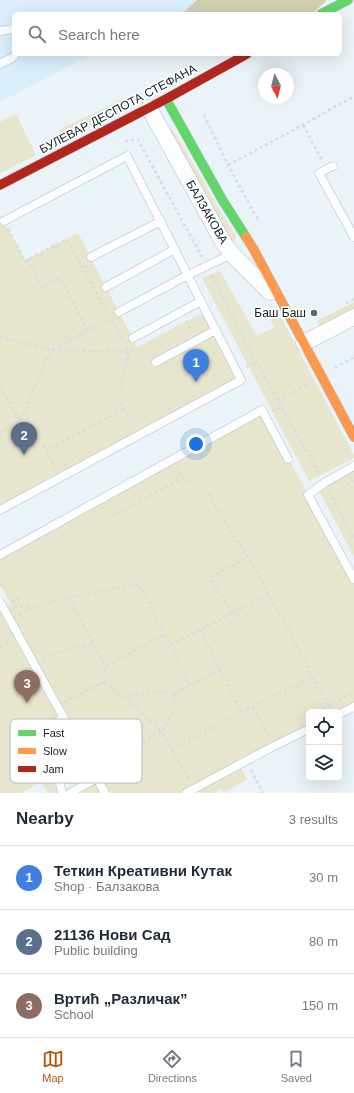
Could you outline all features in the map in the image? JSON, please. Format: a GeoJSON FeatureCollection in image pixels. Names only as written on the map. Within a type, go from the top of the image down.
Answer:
{"type":"FeatureCollection","features":[{"type":"Feature","properties":{"kind":"street"},"geometry":{"type":"LineString","coordinates":[[325,12],[348,0]]}},
{"type":"Feature","properties":{"kind":"street","name":"БУЛЕВАР ДЕСПОТА СТЕФАНА"},"geometry":{"type":"LineString","coordinates":[[0,186],[166,99],[243,56]]}},
{"type":"Feature","properties":{"kind":"street","name":"БАЛЗАКОВА"},"geometry":{"type":"LineString","coordinates":[[166,99],[223,200],[254,250],[354,437]]}},
{"type":"Feature","properties":{"kind":"street","name":"БАЛЗАКОВА"},"geometry":{"type":"LineString","coordinates":[[149,108],[223,242],[232,254],[281,303]]}},
{"type":"Feature","properties":{"kind":"street"},"geometry":{"type":"LineString","coordinates":[[304,343],[354,317]]}},
{"type":"Feature","properties":{"kind":"lane"},"geometry":{"type":"LineString","coordinates":[[0,31],[12,29]]}},
{"type":"Feature","properties":{"kind":"lane"},"geometry":{"type":"LineString","coordinates":[[0,64],[14,56]]}},
{"type":"Feature","properties":{"kind":"lane"},"geometry":{"type":"LineString","coordinates":[[0,510],[241,380],[128,156],[4,221]]}},
{"type":"Feature","properties":{"kind":"lane"},"geometry":{"type":"LineString","coordinates":[[333,166],[319,173],[354,237]]}},
{"type":"Feature","properties":{"kind":"lane"},"geometry":{"type":"LineString","coordinates":[[91,257],[161,221]]}},
{"type":"Feature","properties":{"kind":"lane"},"geometry":{"type":"LineString","coordinates":[[106,287],[175,249]]}},
{"type":"Feature","properties":{"kind":"lane"},"geometry":{"type":"LineString","coordinates":[[119,312],[188,275],[232,254]]}},
{"type":"Feature","properties":{"kind":"lane"},"geometry":{"type":"LineString","coordinates":[[133,338],[201,300]]}},
{"type":"Feature","properties":{"kind":"lane"},"geometry":{"type":"LineString","coordinates":[[156,362],[216,330]]}},
{"type":"Feature","properties":{"kind":"lane"},"geometry":{"type":"LineString","coordinates":[[0,555],[262,410],[288,459]]}},
{"type":"Feature","properties":{"kind":"lane"},"geometry":{"type":"LineString","coordinates":[[354,466],[324,482],[308,495],[354,579]]}},
{"type":"Feature","properties":{"kind":"lane"},"geometry":{"type":"LineString","coordinates":[[0,602],[64,718]]}},
{"type":"Feature","properties":{"kind":"lane"},"geometry":{"type":"LineString","coordinates":[[342,713],[354,707]]}},
{"type":"Feature","properties":{"kind":"lane"},"geometry":{"type":"LineString","coordinates":[[190,791],[306,730]]}},
{"type":"Feature","properties":{"kind":"lane"},"geometry":{"type":"LineString","coordinates":[[60,783],[62,793]]}},
{"type":"Feature","properties":{"kind":"lane"},"geometry":{"type":"LineString","coordinates":[[70,793],[88,783]]}},
{"type":"Feature","properties":{"kind":"lane"},"geometry":{"type":"LineString","coordinates":[[100,783],[106,793]]}},
{"type":"Feature","properties":{"kind":"path"},"geometry":{"type":"LineString","coordinates":[[228,165],[354,96]]}},
{"type":"Feature","properties":{"kind":"path"},"geometry":{"type":"LineString","coordinates":[[4,221],[24,261],[67,239],[129,352],[120,386],[122,390]]}},
{"type":"Feature","properties":{"kind":"path"},"geometry":{"type":"LineString","coordinates":[[28,259],[42,287],[60,278],[88,330]]}},
{"type":"Feature","properties":{"kind":"path"},"geometry":{"type":"LineString","coordinates":[[0,433],[20,422],[51,350],[110,318]]}},
{"type":"Feature","properties":{"kind":"path"},"geometry":{"type":"LineString","coordinates":[[214,375],[218,382]]}},
{"type":"Feature","properties":{"kind":"path"},"geometry":{"type":"LineString","coordinates":[[0,386],[30,440]]}},
{"type":"Feature","properties":{"kind":"path"},"geometry":{"type":"LineString","coordinates":[[121,403],[134,427]]}},
{"type":"Feature","properties":{"kind":"path"},"geometry":{"type":"LineString","coordinates":[[46,451],[124,409]]}},
{"type":"Feature","properties":{"kind":"path"},"geometry":{"type":"LineString","coordinates":[[43,446],[56,468]]}},
{"type":"Feature","properties":{"kind":"path"},"geometry":{"type":"LineString","coordinates":[[174,464],[182,478],[193,484]]}},
{"type":"Feature","properties":{"kind":"path"},"geometry":{"type":"LineString","coordinates":[[113,516],[182,478]]}},
{"type":"Feature","properties":{"kind":"path"},"geometry":{"type":"LineString","coordinates":[[209,494],[220,516],[234,534],[269,594],[328,705]]}},
{"type":"Feature","properties":{"kind":"path"},"geometry":{"type":"LineString","coordinates":[[232,613],[210,577],[248,557]]}},
{"type":"Feature","properties":{"kind":"path"},"geometry":{"type":"LineString","coordinates":[[0,585],[4,584]]}},
{"type":"Feature","properties":{"kind":"path"},"geometry":{"type":"LineString","coordinates":[[10,620],[34,608],[69,598],[139,584],[190,685]]}},
{"type":"Feature","properties":{"kind":"path"},"geometry":{"type":"LineString","coordinates":[[170,645],[269,594]]}},
{"type":"Feature","properties":{"kind":"path"},"geometry":{"type":"LineString","coordinates":[[69,598],[106,668]]}},
{"type":"Feature","properties":{"kind":"path"},"geometry":{"type":"LineString","coordinates":[[12,606],[34,608]]}},
{"type":"Feature","properties":{"kind":"path"},"geometry":{"type":"LineString","coordinates":[[200,630],[241,712]]}},
{"type":"Feature","properties":{"kind":"path"},"geometry":{"type":"LineString","coordinates":[[104,682],[106,668],[124,656],[165,634]]}},
{"type":"Feature","properties":{"kind":"path"},"geometry":{"type":"LineString","coordinates":[[34,664],[74,647],[94,645]]}},
{"type":"Feature","properties":{"kind":"path"},"geometry":{"type":"LineString","coordinates":[[125,697],[152,692],[174,693],[220,670]]}},
{"type":"Feature","properties":{"kind":"path"},"geometry":{"type":"LineString","coordinates":[[172,749],[241,712],[313,677]]}},
{"type":"Feature","properties":{"kind":"path"},"geometry":{"type":"LineString","coordinates":[[57,706],[104,682]]}},
{"type":"Feature","properties":{"kind":"path"},"geometry":{"type":"LineString","coordinates":[[104,682],[125,697],[162,732],[172,749],[190,791]]}},
{"type":"Feature","properties":{"kind":"path"},"geometry":{"type":"LineString","coordinates":[[322,709],[354,692]]}},
{"type":"Feature","properties":{"kind":"path"},"geometry":{"type":"LineString","coordinates":[[142,743],[162,732],[174,711],[174,693]]}},
{"type":"Feature","properties":{"kind":"path"},"geometry":{"type":"LineString","coordinates":[[253,706],[274,746]]}},
{"type":"Feature","properties":{"kind":"path"},"geometry":{"type":"LineString","coordinates":[[246,761],[263,793]]}},
{"type":"Feature","properties":{"kind":"shaded area"},"geometry":{"type":"Polygon","coordinates":[[[0,0],[197,0],[184,12],[12,12],[12,56],[89,56],[0,102],[0,0]]]}},
{"type":"Feature","properties":{"kind":"shaded area"},"geometry":{"type":"Polygon","coordinates":[[[197,0],[327,0],[314,12],[184,12],[197,0]]]}},
{"type":"Feature","properties":{"kind":"shaded area"},"geometry":{"type":"Polygon","coordinates":[[[123,99],[127,107],[64,138],[59,130],[123,99]]]}},
{"type":"Feature","properties":{"kind":"shaded area"},"geometry":{"type":"Polygon","coordinates":[[[16,114],[36,155],[0,173],[0,122],[16,114]]]}},
{"type":"Feature","properties":{"kind":"shaded area"},"geometry":{"type":"Polygon","coordinates":[[[172,128],[236,237],[234,241],[228,240],[168,130],[172,128]]]}},
{"type":"Feature","properties":{"kind":"shaded area"},"geometry":{"type":"Polygon","coordinates":[[[0,215],[25,261],[78,233],[137,347],[206,311],[241,380],[0,510],[0,215]]]}},
{"type":"Feature","properties":{"kind":"shaded area"},"geometry":{"type":"Polygon","coordinates":[[[220,271],[257,336],[274,327],[267,313],[268,309],[272,307],[283,321],[354,455],[354,458],[309,481],[202,278],[220,271]]]}},
{"type":"Feature","properties":{"kind":"shaded area"},"geometry":{"type":"Polygon","coordinates":[[[354,302],[354,311],[321,328],[317,321],[354,302]]]}},
{"type":"Feature","properties":{"kind":"shaded area"},"geometry":{"type":"Polygon","coordinates":[[[262,410],[354,579],[354,707],[342,711],[342,709],[306,709],[306,731],[194,793],[72,793],[74,783],[142,783],[142,719],[10,719],[10,783],[39,783],[21,793],[0,793],[0,602],[5,606],[10,604],[0,584],[0,555],[262,410]]]}},
{"type":"Feature","properties":{"kind":"shaded area"},"geometry":{"type":"Polygon","coordinates":[[[354,471],[354,556],[319,491],[354,471]]]}},
{"type":"Feature","properties":{"kind":"shaded area"},"geometry":{"type":"Polygon","coordinates":[[[241,769],[247,779],[224,793],[221,789],[214,793],[200,793],[198,790],[241,769]]]}},
{"type":"Feature","properties":{"kind":"shaded area"},"geometry":{"type":"Polygon","coordinates":[[[42,783],[59,783],[62,793],[48,793],[42,783]]]}},
{"type":"Feature","properties":{"kind":"traffic: fast"},"geometry":{"type":"LineString","coordinates":[[325,12],[348,0]]}},
{"type":"Feature","properties":{"kind":"traffic: fast"},"geometry":{"type":"LineString","coordinates":[[166,99],[223,201],[246,237]]}},
{"type":"Feature","properties":{"kind":"traffic: slow"},"geometry":{"type":"LineString","coordinates":[[246,237],[354,437]]}},
{"type":"Feature","properties":{"kind":"traffic: jam"},"geometry":{"type":"LineString","coordinates":[[0,185],[166,99],[243,56]]}},
{"type":"Feature","properties":{"kind":"place","name":"Баш Баш"},"geometry":{"type":"Point","coordinates":[314,313]}},
{"type":"Feature","properties":{"kind":"place","name":"Теткин Креативни Кутак"},"geometry":{"type":"Point","coordinates":[196,382]}},
{"type":"Feature","properties":{"kind":"place","name":"21136 Нови Сад"},"geometry":{"type":"Point","coordinates":[24,455]}},
{"type":"Feature","properties":{"kind":"place","name":"Вртић „Различак”"},"geometry":{"type":"Point","coordinates":[27,703]}}]}
